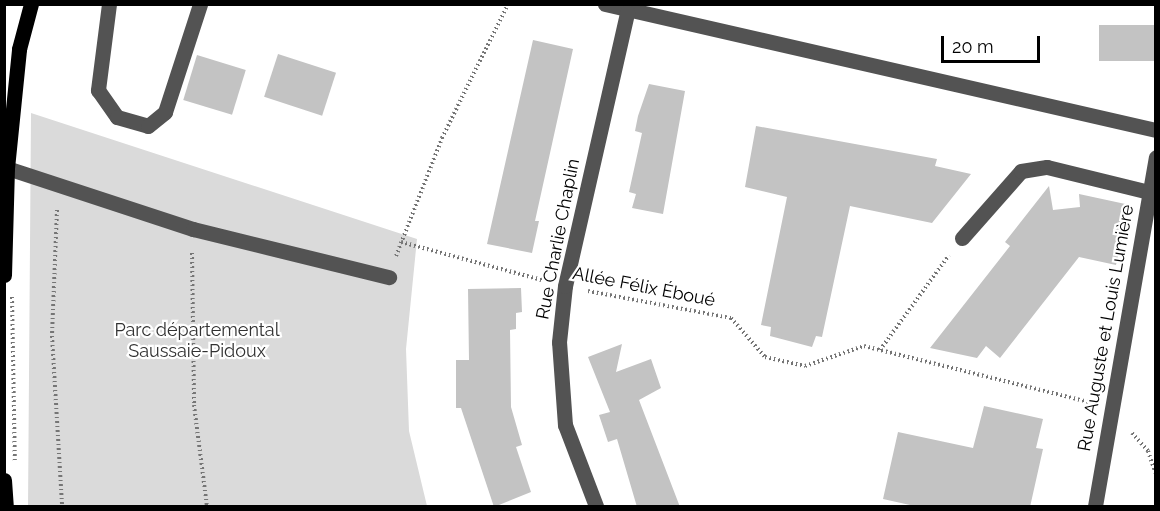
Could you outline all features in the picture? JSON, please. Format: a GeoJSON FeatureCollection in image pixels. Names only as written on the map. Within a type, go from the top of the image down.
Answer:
{"type":"FeatureCollection","features":[{"type":"Feature","properties":{"kind":"main road"},"geometry":{"type":"LineString","coordinates":[[4,275],[7,168],[20,49],[31,4]]}},
{"type":"Feature","properties":{"kind":"main road"},"geometry":{"type":"LineString","coordinates":[[4,480],[6,507]]}},
{"type":"Feature","properties":{"kind":"street"},"geometry":{"type":"LineString","coordinates":[[109,4],[98,90],[117,117],[148,126],[165,112],[200,4]]}},
{"type":"Feature","properties":{"kind":"street"},"geometry":{"type":"LineString","coordinates":[[605,4],[627,12],[1155,130]]}},
{"type":"Feature","properties":{"kind":"street","name":"Rue Charlie Chaplin"},"geometry":{"type":"LineString","coordinates":[[596,507],[566,425],[559,342],[565,286],[627,12]]}},
{"type":"Feature","properties":{"kind":"street","name":"Rue Auguste et Louis Lumière"},"geometry":{"type":"LineString","coordinates":[[1095,507],[1110,408],[1155,157]]}},
{"type":"Feature","properties":{"kind":"street"},"geometry":{"type":"LineString","coordinates":[[962,238],[1021,171],[1047,167],[1149,192]]}},
{"type":"Feature","properties":{"kind":"street"},"geometry":{"type":"LineString","coordinates":[[7,168],[58,182],[193,229],[389,277]]}},
{"type":"Feature","properties":{"kind":"path"},"geometry":{"type":"LineString","coordinates":[[389,277],[442,138],[508,4]]}},
{"type":"Feature","properties":{"kind":"path"},"geometry":{"type":"LineString","coordinates":[[58,182],[52,336],[62,507]]}},
{"type":"Feature","properties":{"kind":"path"},"geometry":{"type":"LineString","coordinates":[[193,229],[194,405],[207,507]]}},
{"type":"Feature","properties":{"kind":"path"},"geometry":{"type":"LineString","coordinates":[[880,350],[962,238]]}},
{"type":"Feature","properties":{"kind":"path","name":"Allée Félix Éboué"},"geometry":{"type":"LineString","coordinates":[[401,242],[565,286],[731,318],[765,357],[805,366],[864,346],[1110,408]]}},
{"type":"Feature","properties":{"kind":"path"},"geometry":{"type":"LineString","coordinates":[[1110,408],[1148,451],[1155,474]]}},
{"type":"Feature","properties":{"kind":"green space","name":"Parc départemental Saussaie-Pidoux"},"geometry":{"type":"Polygon","coordinates":[[[31,113],[417,239],[406,349],[409,431],[427,506],[28,506],[31,113]]]}},
{"type":"Feature","properties":{"kind":"building"},"geometry":{"type":"Polygon","coordinates":[[[1099,25],[1155,25],[1155,61],[1099,61],[1099,25]]]}},
{"type":"Feature","properties":{"kind":"building"},"geometry":{"type":"Polygon","coordinates":[[[533,40],[573,49],[535,221],[539,221],[532,253],[487,244],[533,40]]]}},
{"type":"Feature","properties":{"kind":"building"},"geometry":{"type":"Polygon","coordinates":[[[278,54],[336,73],[322,116],[264,97],[278,54]]]}},
{"type":"Feature","properties":{"kind":"building"},"geometry":{"type":"Polygon","coordinates":[[[197,55],[246,70],[232,115],[183,100],[197,55]]]}},
{"type":"Feature","properties":{"kind":"building"},"geometry":{"type":"Polygon","coordinates":[[[649,84],[685,91],[663,214],[632,208],[636,194],[629,192],[642,133],[635,131],[649,84]]]}},
{"type":"Feature","properties":{"kind":"building"},"geometry":{"type":"Polygon","coordinates":[[[756,126],[937,159],[935,166],[971,174],[932,223],[850,206],[822,337],[816,336],[812,347],[770,336],[771,327],[761,325],[787,197],[745,187],[756,126]]]}},
{"type":"Feature","properties":{"kind":"building"},"geometry":{"type":"Polygon","coordinates":[[[1049,186],[1053,210],[1080,207],[1079,194],[1130,205],[1116,265],[1079,257],[1000,358],[986,346],[977,358],[930,348],[1010,246],[1005,242],[1049,186]]]}},
{"type":"Feature","properties":{"kind":"building"},"geometry":{"type":"Polygon","coordinates":[[[521,288],[522,312],[516,313],[516,329],[510,330],[511,407],[522,445],[516,447],[531,492],[494,507],[461,408],[456,408],[456,360],[469,360],[468,289],[521,288]]]}},
{"type":"Feature","properties":{"kind":"building"},"geometry":{"type":"Polygon","coordinates":[[[622,344],[616,372],[651,359],[661,388],[639,400],[680,507],[637,507],[617,439],[608,442],[599,415],[610,412],[588,357],[622,344]]]}},
{"type":"Feature","properties":{"kind":"building"},"geometry":{"type":"Polygon","coordinates":[[[984,406],[1043,419],[1036,448],[1043,449],[1030,507],[919,507],[883,499],[898,432],[973,448],[984,406]]]}}]}
